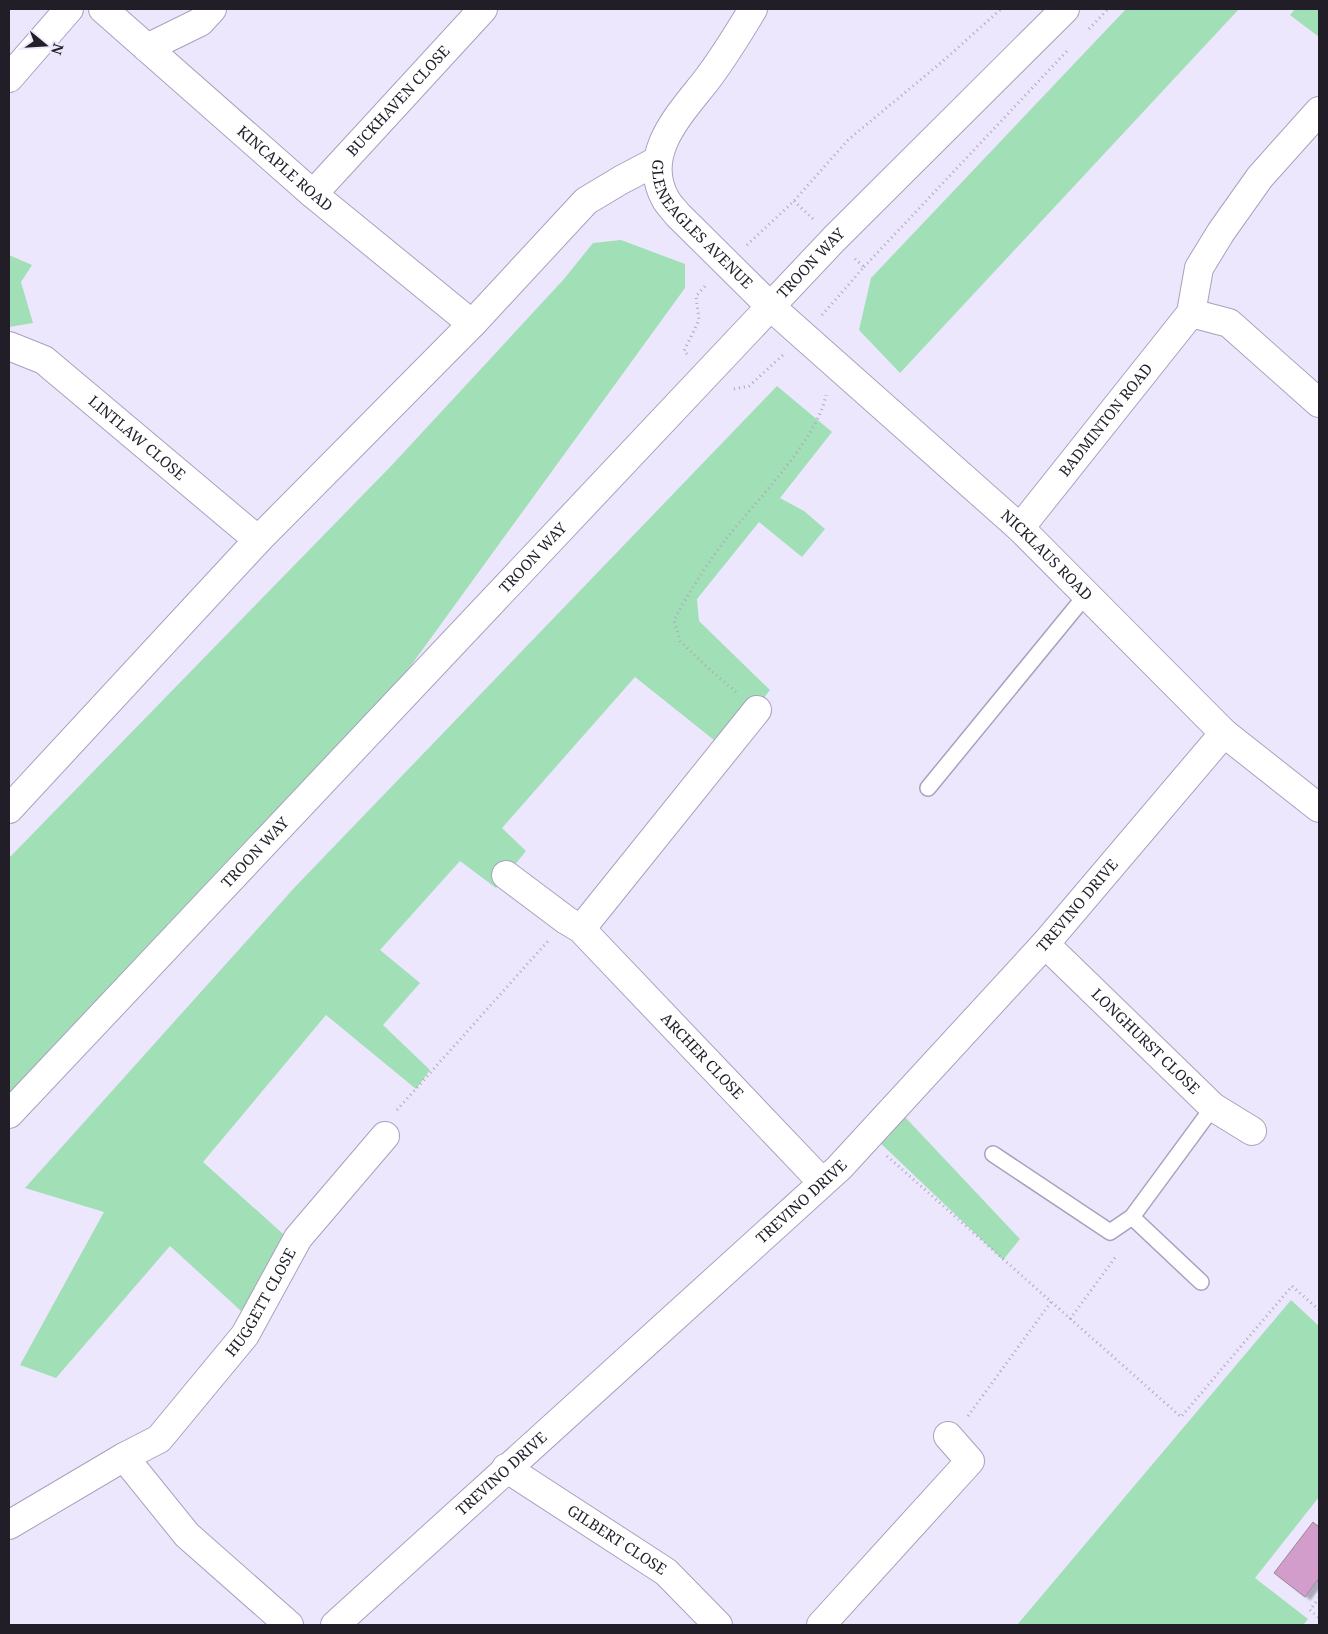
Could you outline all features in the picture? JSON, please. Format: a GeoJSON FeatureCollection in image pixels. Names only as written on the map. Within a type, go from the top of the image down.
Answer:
{"type":"FeatureCollection","features":[{"type":"Feature","properties":{"kind":"main road"},"geometry":{"type":"LineString","coordinates":[[9,78],[69,9]]}},
{"type":"Feature","properties":{"kind":"main road","name":"KINCAPLE ROAD"},"geometry":{"type":"LineString","coordinates":[[102,9],[313,194],[472,324]]}},
{"type":"Feature","properties":{"kind":"main road"},"geometry":{"type":"LineString","coordinates":[[146,48],[200,22],[212,9]]}},
{"type":"Feature","properties":{"kind":"main road","name":"BUCKHAVEN CLOSE"},"geometry":{"type":"LineString","coordinates":[[313,194],[483,9]]}},
{"type":"Feature","properties":{"kind":"main road","name":"GLENEAGLES AVENUE"},"geometry":{"type":"LineString","coordinates":[[753,9],[705,82],[678,114],[664,139],[658,161],[659,182],[666,200],[678,215],[771,307]]}},
{"type":"Feature","properties":{"kind":"main road","name":"TROON WAY"},"geometry":{"type":"LineString","coordinates":[[9,1114],[834,239],[1064,9]]}},
{"type":"Feature","properties":{"kind":"main road","name":"BADMINTON ROAD"},"geometry":{"type":"LineString","coordinates":[[1020,528],[1191,313],[1199,268],[1221,232],[1260,177],[1317,118]]}},
{"type":"Feature","properties":{"kind":"main road"},"geometry":{"type":"LineString","coordinates":[[9,809],[258,540],[472,324],[586,201],[658,161]]}},
{"type":"Feature","properties":{"kind":"main road","name":"NICKLAUS ROAD"},"geometry":{"type":"LineString","coordinates":[[771,307],[1020,528],[1224,732],[1319,808]]}},
{"type":"Feature","properties":{"kind":"main road"},"geometry":{"type":"LineString","coordinates":[[1191,313],[1229,323],[1319,403]]}},
{"type":"Feature","properties":{"kind":"main road","name":"LINTLAW CLOSE"},"geometry":{"type":"LineString","coordinates":[[9,346],[44,360],[258,540]]}},
{"type":"Feature","properties":{"kind":"main road"},"geometry":{"type":"LineString","coordinates":[[574,925],[757,710]]}},
{"type":"Feature","properties":{"kind":"main road","name":"TREVINO DRIVE"},"geometry":{"type":"LineString","coordinates":[[334,1625],[838,1168],[1046,944],[1224,732]]}},
{"type":"Feature","properties":{"kind":"main road","name":"ARCHER CLOSE"},"geometry":{"type":"LineString","coordinates":[[506,875],[574,925],[822,1182]]}},
{"type":"Feature","properties":{"kind":"main road","name":"LONGHURST CLOSE"},"geometry":{"type":"LineString","coordinates":[[1046,944],[1213,1107],[1252,1131]]}},
{"type":"Feature","properties":{"kind":"main road","name":"HUGGETT CLOSE"},"geometry":{"type":"LineString","coordinates":[[9,1525],[124,1457],[160,1439],[245,1335],[298,1238],[385,1136]]}},
{"type":"Feature","properties":{"kind":"main road"},"geometry":{"type":"LineString","coordinates":[[821,1625],[970,1461],[948,1436]]}},
{"type":"Feature","properties":{"kind":"main road"},"geometry":{"type":"LineString","coordinates":[[124,1457],[187,1535],[289,1625]]}},
{"type":"Feature","properties":{"kind":"main road","name":"GILBERT CLOSE"},"geometry":{"type":"LineString","coordinates":[[506,1468],[666,1572],[718,1625]]}},
{"type":"Feature","properties":{"kind":"lane"},"geometry":{"type":"LineString","coordinates":[[928,788],[1086,595]]}},
{"type":"Feature","properties":{"kind":"lane"},"geometry":{"type":"LineString","coordinates":[[993,1154],[1110,1232],[1132,1217],[1213,1107]]}},
{"type":"Feature","properties":{"kind":"lane"},"geometry":{"type":"LineString","coordinates":[[1132,1217],[1201,1282]]}},
{"type":"Feature","properties":{"kind":"path"},"geometry":{"type":"LineString","coordinates":[[794,201],[848,140],[943,61],[1001,9]]}},
{"type":"Feature","properties":{"kind":"path"},"geometry":{"type":"LineString","coordinates":[[1087,30],[1108,9]]}},
{"type":"Feature","properties":{"kind":"path"},"geometry":{"type":"LineString","coordinates":[[864,267],[1074,45]]}},
{"type":"Feature","properties":{"kind":"path"},"geometry":{"type":"LineString","coordinates":[[757,710],[706,667],[680,641],[674,620],[695,582],[720,547],[804,441],[824,404],[832,362]]}},
{"type":"Feature","properties":{"kind":"path"},"geometry":{"type":"LineString","coordinates":[[385,1136],[387,1121],[574,925]]}},
{"type":"Feature","properties":{"kind":"path"},"geometry":{"type":"LineString","coordinates":[[866,1138],[1181,1417],[1292,1286],[1319,1308]]}},
{"type":"Feature","properties":{"kind":"path"},"geometry":{"type":"LineString","coordinates":[[1070,1319],[1121,1248],[1110,1232]]}},
{"type":"Feature","properties":{"kind":"path"},"geometry":{"type":"LineString","coordinates":[[948,1436],[974,1411],[1051,1302]]}},
{"type":"Feature","properties":{"kind":"path"},"geometry":{"type":"LineString","coordinates":[[1319,1598],[1310,1610],[1319,1618]]}},
{"type":"Feature","properties":{"kind":"green space"},"geometry":{"type":"Polygon","coordinates":[[[1126,9],[1239,9],[900,373],[859,330],[871,278],[1126,9]]]}},
{"type":"Feature","properties":{"kind":"green space"},"geometry":{"type":"Polygon","coordinates":[[[1295,9],[1319,9],[1319,37],[1290,15],[1295,9]]]}},
{"type":"Feature","properties":{"kind":"green space"},"geometry":{"type":"Polygon","coordinates":[[[621,240],[685,264],[685,288],[391,693],[9,1100],[9,858],[392,465],[564,279],[593,243],[621,240]]]}},
{"type":"Feature","properties":{"kind":"green space"},"geometry":{"type":"Polygon","coordinates":[[[9,255],[32,265],[21,282],[33,323],[9,327],[9,255]]]}},
{"type":"Feature","properties":{"kind":"green space"},"geometry":{"type":"Polygon","coordinates":[[[777,386],[832,432],[780,498],[804,511],[825,529],[802,557],[759,522],[697,599],[699,621],[770,690],[724,748],[635,677],[502,828],[526,851],[496,888],[460,861],[380,950],[420,983],[383,1025],[430,1070],[416,1089],[326,1015],[203,1162],[292,1242],[252,1321],[170,1246],[56,1378],[20,1365],[104,1212],[25,1188],[295,887],[777,386]]]}},
{"type":"Feature","properties":{"kind":"green space"},"geometry":{"type":"Polygon","coordinates":[[[905,1117],[1020,1239],[1003,1260],[874,1137],[905,1117]]]}},
{"type":"Feature","properties":{"kind":"green space"},"geometry":{"type":"Polygon","coordinates":[[[1291,1300],[1319,1326],[1319,1497],[1255,1578],[1308,1619],[1303,1625],[1017,1625],[1291,1300]]]}},
{"type":"Feature","properties":{"kind":"building"},"geometry":{"type":"Polygon","coordinates":[[[1313,1522],[1319,1527],[1319,1578],[1305,1597],[1274,1573],[1313,1522]]]}}]}
